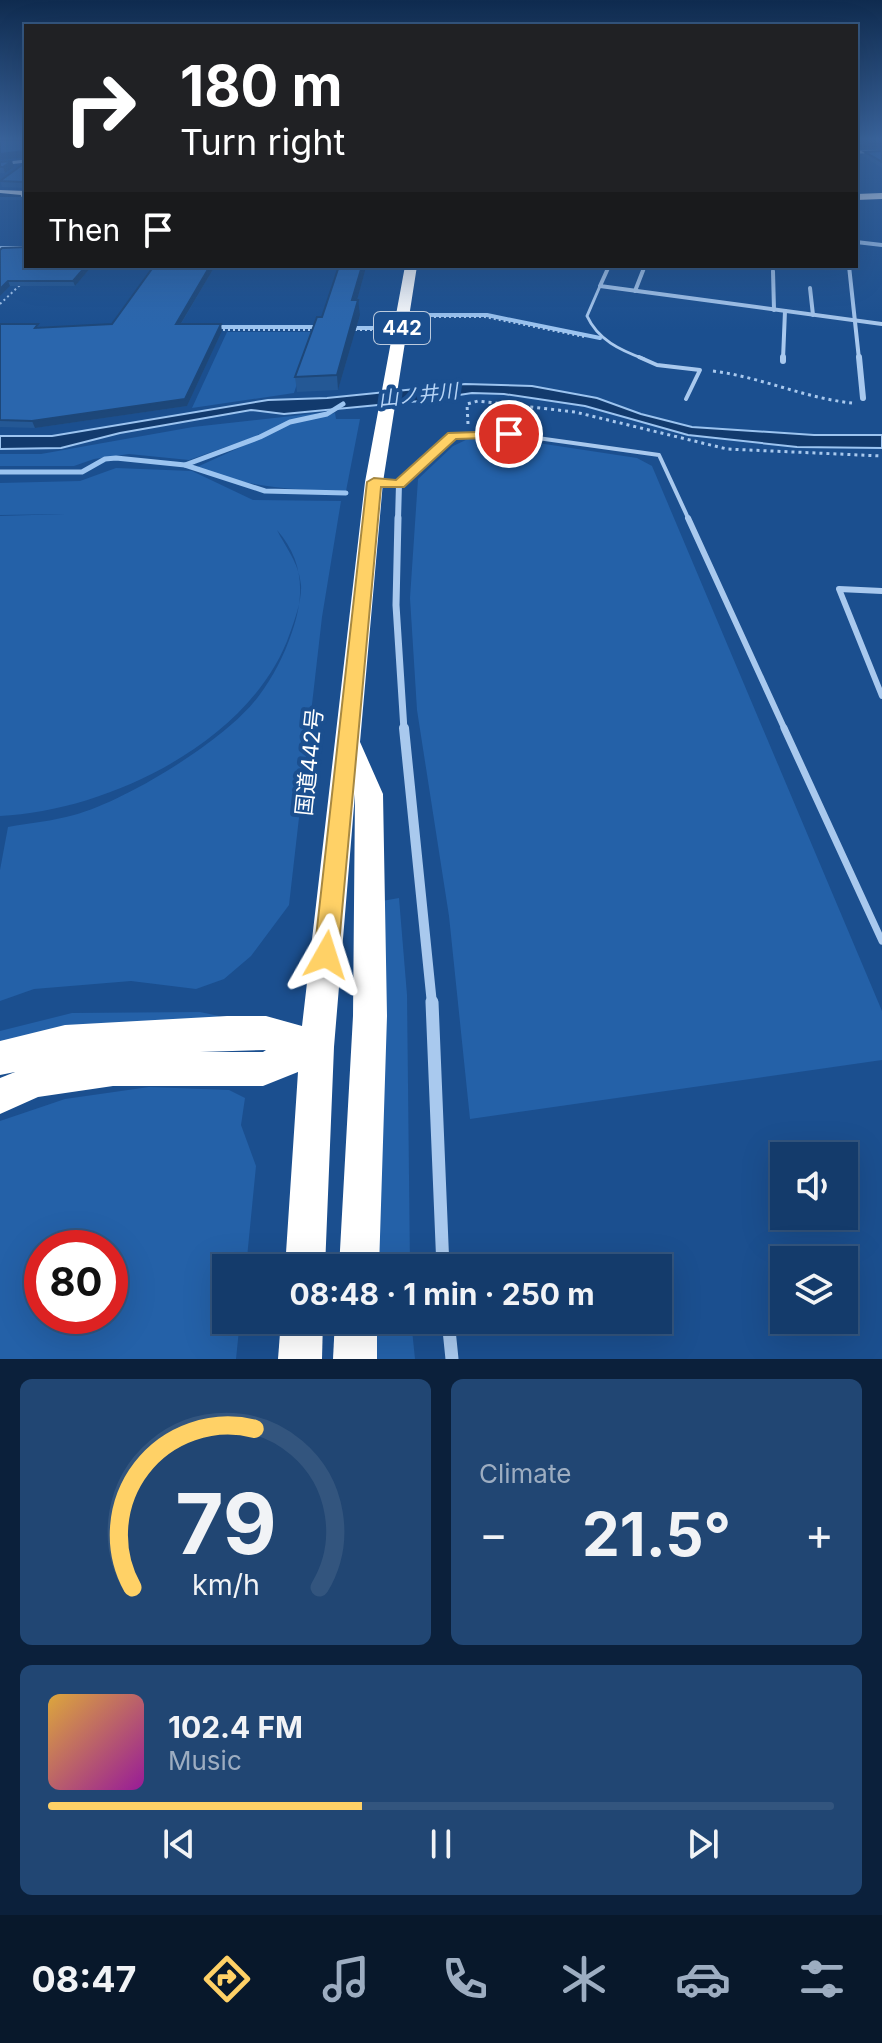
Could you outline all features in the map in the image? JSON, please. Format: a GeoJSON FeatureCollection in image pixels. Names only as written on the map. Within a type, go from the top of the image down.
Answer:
{"type":"FeatureCollection","features":[{"type":"Feature","properties":{"kind":"highway","name":"国道442号"},"geometry":{"type":"LineString","coordinates":[[306,1254],[317,1047],[347,740],[387,483],[388,398],[411,268]]}},
{"type":"Feature","properties":{"kind":"highway"},"geometry":{"type":"LineString","coordinates":[[347,740],[369,794],[370,1016],[360,1254]]}},
{"type":"Feature","properties":{"kind":"highway"},"geometry":{"type":"LineString","coordinates":[[0,1058],[65,1042],[227,1033],[266,1033],[317,1047]]}},
{"type":"Feature","properties":{"kind":"highway"},"geometry":{"type":"LineString","coordinates":[[0,1096],[37,1080],[113,1069],[263,1069],[317,1047]]}},
{"type":"Feature","properties":{"kind":"highway"},"geometry":{"type":"LineString","coordinates":[[300,1359],[301,1334]]}},
{"type":"Feature","properties":{"kind":"highway"},"geometry":{"type":"LineString","coordinates":[[355,1359],[356,1334]]}},
{"type":"Feature","properties":{"kind":"street"},"geometry":{"type":"LineString","coordinates":[[858,242],[882,245]]}},
{"type":"Feature","properties":{"kind":"street"},"geometry":{"type":"LineString","coordinates":[[608,268],[600,286],[882,324]]}},
{"type":"Feature","properties":{"kind":"street"},"geometry":{"type":"LineString","coordinates":[[635,291],[644,268]]}},
{"type":"Feature","properties":{"kind":"street"},"geometry":{"type":"LineString","coordinates":[[849,268],[863,398]]}},
{"type":"Feature","properties":{"kind":"street"},"geometry":{"type":"LineString","coordinates":[[773,271],[774,310]]}},
{"type":"Feature","properties":{"kind":"street"},"geometry":{"type":"LineString","coordinates":[[810,288],[813,315]]}},
{"type":"Feature","properties":{"kind":"street"},"geometry":{"type":"LineString","coordinates":[[783,361],[785,311]]}},
{"type":"Feature","properties":{"kind":"street"},"geometry":{"type":"LineString","coordinates":[[387,483],[404,736],[431,983],[442,1254]]}},
{"type":"Feature","properties":{"kind":"street"},"geometry":{"type":"LineString","coordinates":[[449,1334],[452,1359]]}},
{"type":"Feature","properties":{"kind":"lane"},"geometry":{"type":"LineString","coordinates":[[600,286],[587,316],[591,325],[612,346],[657,365],[700,370],[686,399]]}},
{"type":"Feature","properties":{"kind":"lane"},"geometry":{"type":"LineString","coordinates":[[863,398],[869,404]]}},
{"type":"Feature","properties":{"kind":"lane"},"geometry":{"type":"LineString","coordinates":[[387,483],[452,436],[509,434],[659,455],[882,941]]}},
{"type":"Feature","properties":{"kind":"lane"},"geometry":{"type":"LineString","coordinates":[[882,591],[839,589],[882,696]]}},
{"type":"Feature","properties":{"kind":"path"},"geometry":{"type":"LineString","coordinates":[[0,304],[29,276]]}},
{"type":"Feature","properties":{"kind":"path"},"geometry":{"type":"LineString","coordinates":[[413,317],[485,317],[609,342]]}},
{"type":"Feature","properties":{"kind":"path"},"geometry":{"type":"LineString","coordinates":[[205,330],[332,330]]}},
{"type":"Feature","properties":{"kind":"path"},"geometry":{"type":"LineString","coordinates":[[348,330],[401,331]]}},
{"type":"Feature","properties":{"kind":"path"},"geometry":{"type":"LineString","coordinates":[[700,370],[754,376],[831,402],[869,404]]}},
{"type":"Feature","properties":{"kind":"path"},"geometry":{"type":"LineString","coordinates":[[470,435],[466,408],[470,402],[478,401],[575,412],[727,449],[882,456]]}},
{"type":"Feature","properties":{"kind":"shaded area"},"geometry":{"type":"Polygon","coordinates":[[[227,332],[314,332],[294,393],[192,408],[227,332]]]}},
{"type":"Feature","properties":{"kind":"shaded area"},"geometry":{"type":"Polygon","coordinates":[[[319,413],[189,460],[129,454],[94,459],[74,466],[0,466],[0,454],[41,454],[193,427],[319,413]]]}},
{"type":"Feature","properties":{"kind":"shaded area"},"geometry":{"type":"Polygon","coordinates":[[[335,413],[336,419],[360,419],[346,491],[252,484],[197,467],[293,423],[335,413]]]}},
{"type":"Feature","properties":{"kind":"shaded area"},"geometry":{"type":"Polygon","coordinates":[[[468,439],[525,441],[637,458],[652,466],[882,1011],[882,1060],[470,1119],[449,916],[417,710],[410,598],[418,479],[453,446],[468,439]]]}},
{"type":"Feature","properties":{"kind":"shaded area"},"geometry":{"type":"Polygon","coordinates":[[[116,468],[192,471],[253,500],[341,501],[322,617],[289,905],[251,956],[224,979],[196,989],[131,981],[34,989],[0,1001],[0,870],[8,827],[66,817],[96,808],[147,783],[199,750],[223,732],[258,697],[282,658],[296,618],[299,604],[290,633],[271,672],[244,706],[210,737],[172,763],[86,800],[42,811],[0,816],[0,516],[65,514],[0,515],[0,483],[80,481],[116,468]],[[277,530],[292,556],[298,570],[293,554],[277,530]]]}},
{"type":"Feature","properties":{"kind":"shaded area"},"geometry":{"type":"Polygon","coordinates":[[[399,898],[407,995],[410,1254],[376,1254],[382,901],[399,898]]]}},
{"type":"Feature","properties":{"kind":"shaded area"},"geometry":{"type":"Polygon","coordinates":[[[200,1012],[219,1016],[215,1019],[0,1043],[0,1031],[72,1013],[200,1012]]]}},
{"type":"Feature","properties":{"kind":"shaded area"},"geometry":{"type":"Polygon","coordinates":[[[149,1087],[229,1090],[245,1098],[241,1125],[256,1166],[247,1254],[212,1254],[212,1334],[239,1334],[236,1359],[0,1359],[0,1121],[65,1099],[149,1087]]]}},
{"type":"Feature","properties":{"kind":"shaded area"},"geometry":{"type":"Polygon","coordinates":[[[376,1334],[412,1334],[415,1359],[376,1359],[376,1334]]]}},
{"type":"Feature","properties":{"kind":"water","name":"山ノ井川"},"geometry":{"type":"Polygon","coordinates":[[[465,384],[532,386],[597,398],[641,414],[692,427],[814,435],[882,435],[882,448],[797,447],[688,435],[585,406],[504,394],[472,393],[284,414],[251,410],[120,433],[61,448],[0,449],[0,436],[52,436],[268,400],[327,398],[465,384]]]}},
{"type":"Feature","properties":{"kind":"building"},"geometry":{"type":"Polygon","coordinates":[[[24,247],[24,268],[84,268],[73,281],[8,281],[0,289],[2,248],[24,247]]]}},
{"type":"Feature","properties":{"kind":"building"},"geometry":{"type":"Polygon","coordinates":[[[153,268],[209,268],[176,324],[221,324],[185,399],[32,421],[0,420],[0,324],[38,324],[35,328],[112,324],[153,268]]]}},
{"type":"Feature","properties":{"kind":"building"},"geometry":{"type":"Polygon","coordinates":[[[338,268],[361,268],[352,300],[358,300],[337,375],[295,377],[317,317],[322,317],[338,268]]]}},
{"type":"Feature","properties":{"kind":"waterway"},"geometry":{"type":"LineString","coordinates":[[0,248],[24,248]]}},
{"type":"Feature","properties":{"kind":"waterway"},"geometry":{"type":"LineString","coordinates":[[413,315],[487,315],[600,338]]}},
{"type":"Feature","properties":{"kind":"waterway"},"geometry":{"type":"LineString","coordinates":[[349,328],[377,328],[378,318]]}},
{"type":"Feature","properties":{"kind":"waterway"},"geometry":{"type":"LineString","coordinates":[[213,327],[321,327]]}},
{"type":"Feature","properties":{"kind":"waterway"},"geometry":{"type":"LineString","coordinates":[[185,465],[260,437],[290,422],[327,414],[343,404]]}},
{"type":"Feature","properties":{"kind":"waterway"},"geometry":{"type":"LineString","coordinates":[[0,472],[82,472],[105,459],[116,458],[185,465]]}},
{"type":"Feature","properties":{"kind":"waterway"},"geometry":{"type":"LineString","coordinates":[[185,465],[265,491],[346,493]]}},
{"type":"Feature","properties":{"kind":"route"},"geometry":{"type":"LineString","coordinates":[[326,955],[374,482],[399,484],[452,436],[509,434]]}}]}
